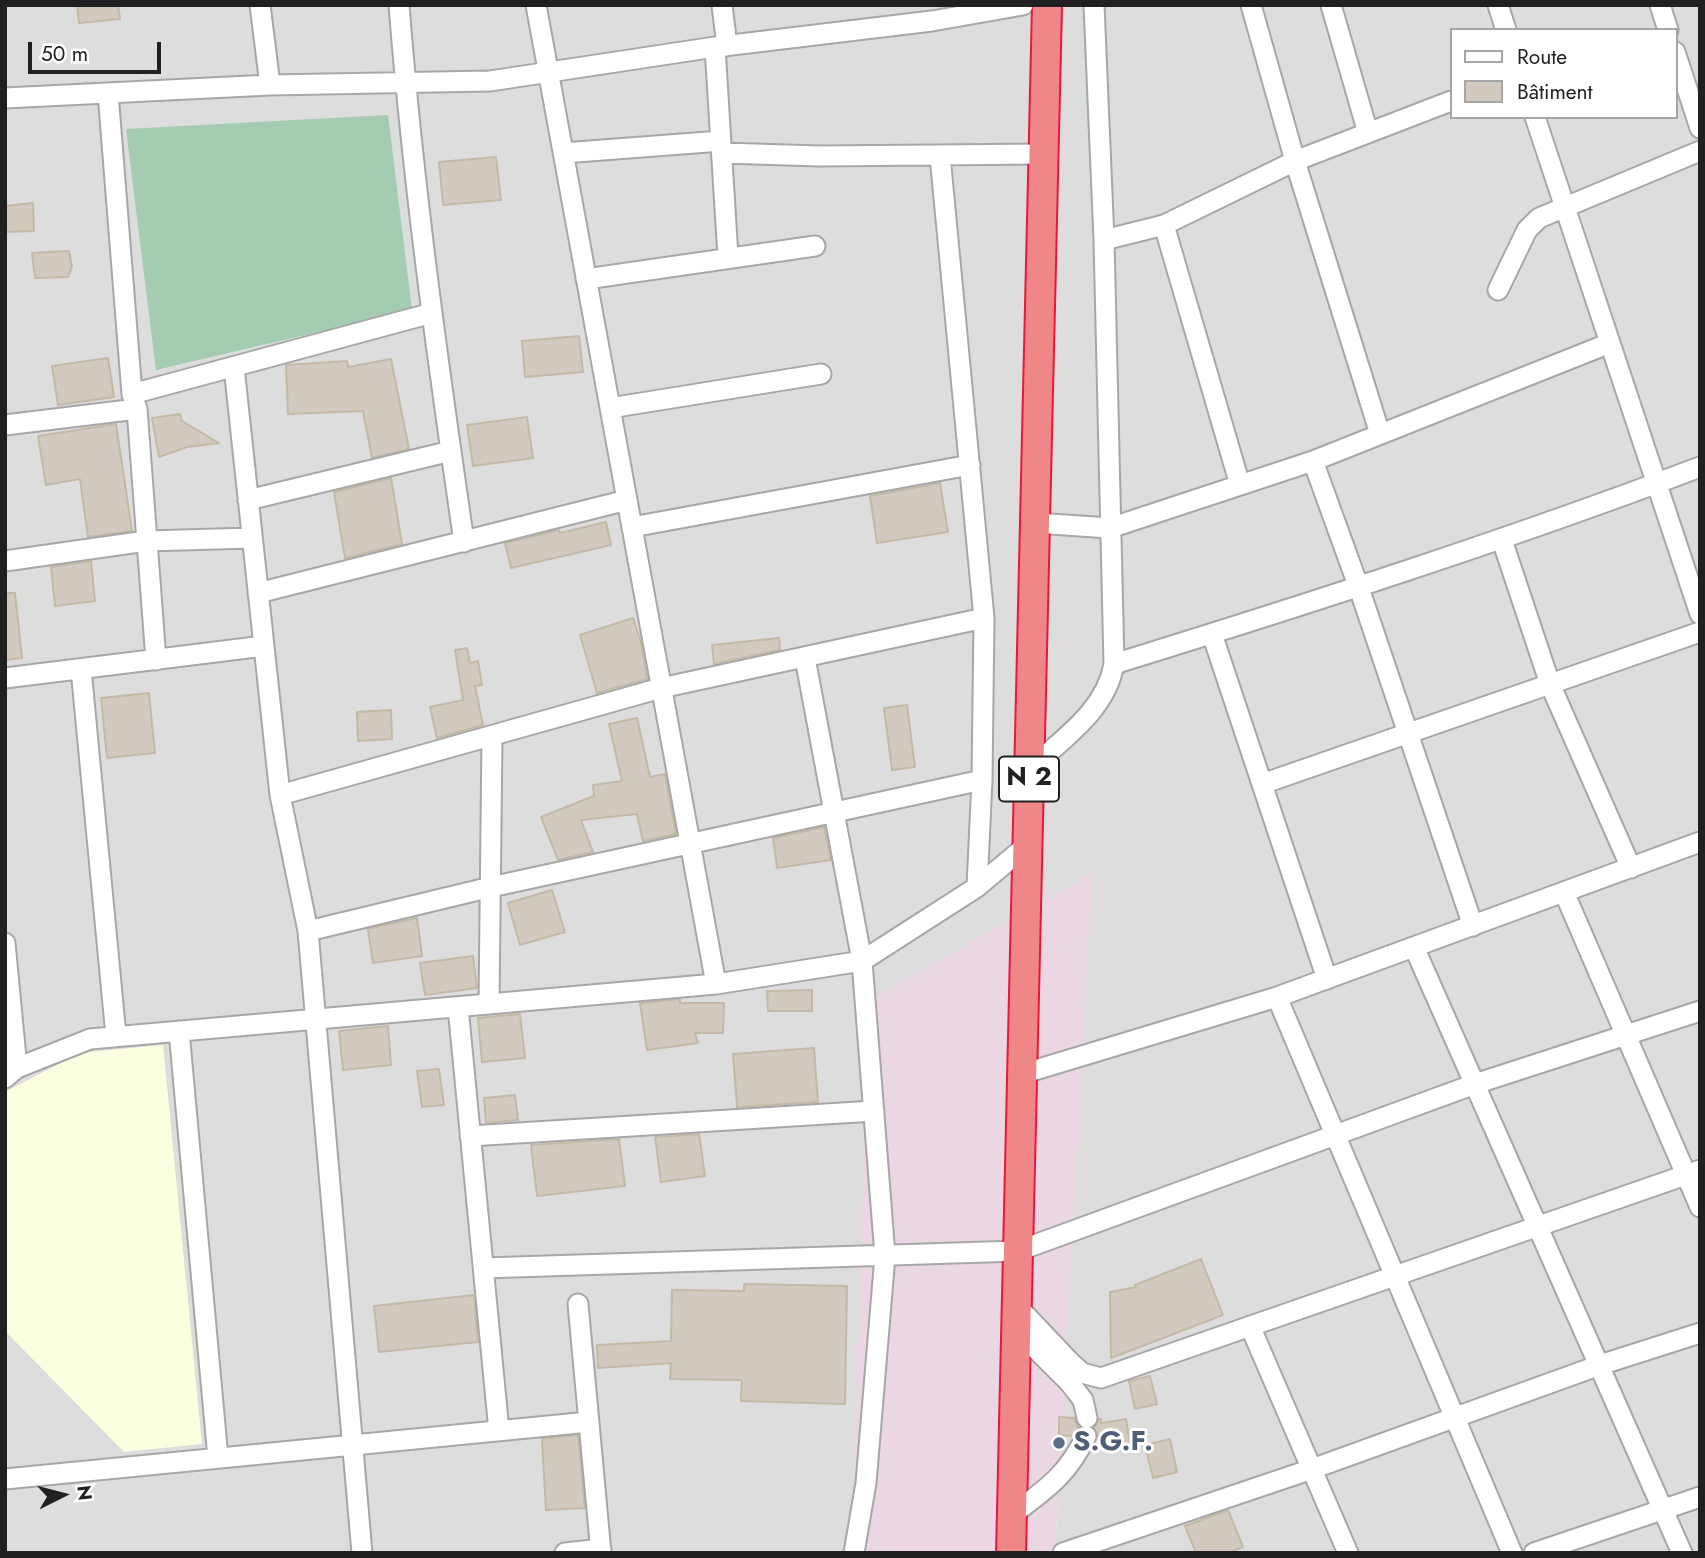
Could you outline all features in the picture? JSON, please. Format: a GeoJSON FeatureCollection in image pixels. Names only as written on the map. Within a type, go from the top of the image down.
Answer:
{"type":"FeatureCollection","features":[{"type":"Feature","properties":{"kind":"highway","name":"N 2"},"geometry":{"type":"LineString","coordinates":[[1011,1553],[1047,5]]}},
{"type":"Feature","properties":{"kind":"street"},"geometry":{"type":"LineString","coordinates":[[260,5],[270,85]]}},
{"type":"Feature","properties":{"kind":"street"},"geometry":{"type":"LineString","coordinates":[[399,5],[405,84],[432,313],[464,542]]}},
{"type":"Feature","properties":{"kind":"street"},"geometry":{"type":"LineString","coordinates":[[536,5],[716,984]]}},
{"type":"Feature","properties":{"kind":"street"},"geometry":{"type":"LineString","coordinates":[[722,5],[721,147],[729,257]]}},
{"type":"Feature","properties":{"kind":"street"},"geometry":{"type":"LineString","coordinates":[[5,98],[270,85],[490,80],[721,47],[932,22],[1023,5]]}},
{"type":"Feature","properties":{"kind":"street"},"geometry":{"type":"LineString","coordinates":[[1029,770],[1091,714],[1111,682],[1114,664],[1104,240],[1094,5]]}},
{"type":"Feature","properties":{"kind":"street"},"geometry":{"type":"LineString","coordinates":[[1251,5],[1295,161],[1380,434]]}},
{"type":"Feature","properties":{"kind":"street"},"geometry":{"type":"LineString","coordinates":[[1331,5],[1368,133]]}},
{"type":"Feature","properties":{"kind":"street"},"geometry":{"type":"LineString","coordinates":[[1498,5],[1505,28]]}},
{"type":"Feature","properties":{"kind":"street"},"geometry":{"type":"LineString","coordinates":[[1660,5],[1667,28]]}},
{"type":"Feature","properties":{"kind":"street"},"geometry":{"type":"LineString","coordinates":[[1677,58],[1700,128]]}},
{"type":"Feature","properties":{"kind":"street"},"geometry":{"type":"LineString","coordinates":[[108,93],[156,660]]}},
{"type":"Feature","properties":{"kind":"street"},"geometry":{"type":"LineString","coordinates":[[1104,240],[1164,225],[1295,161],[1450,101]]}},
{"type":"Feature","properties":{"kind":"street"},"geometry":{"type":"LineString","coordinates":[[1536,119],[1700,614]]}},
{"type":"Feature","properties":{"kind":"street"},"geometry":{"type":"LineString","coordinates":[[563,153],[721,147],[940,156],[1044,154]]}},
{"type":"Feature","properties":{"kind":"street"},"geometry":{"type":"LineString","coordinates":[[1498,290],[1527,230],[1539,218],[1564,205],[1700,151]]}},
{"type":"Feature","properties":{"kind":"street"},"geometry":{"type":"LineString","coordinates":[[940,156],[984,618],[982,780],[977,887]]}},
{"type":"Feature","properties":{"kind":"street"},"geometry":{"type":"LineString","coordinates":[[1164,225],[1240,485]]}},
{"type":"Feature","properties":{"kind":"street"},"geometry":{"type":"LineString","coordinates":[[586,279],[815,246]]}},
{"type":"Feature","properties":{"kind":"street"},"geometry":{"type":"LineString","coordinates":[[5,425],[134,402],[234,367],[432,313]]}},
{"type":"Feature","properties":{"kind":"street"},"geometry":{"type":"LineString","coordinates":[[1035,523],[1110,528],[1313,461],[1610,343]]}},
{"type":"Feature","properties":{"kind":"street"},"geometry":{"type":"LineString","coordinates":[[234,367],[280,795],[308,931],[362,1553]]}},
{"type":"Feature","properties":{"kind":"street"},"geometry":{"type":"LineString","coordinates":[[610,408],[821,374]]}},
{"type":"Feature","properties":{"kind":"street"},"geometry":{"type":"LineString","coordinates":[[248,500],[451,451]]}},
{"type":"Feature","properties":{"kind":"street"},"geometry":{"type":"LineString","coordinates":[[1313,461],[1359,588],[1473,926]]}},
{"type":"Feature","properties":{"kind":"street"},"geometry":{"type":"LineString","coordinates":[[632,527],[970,465]]}},
{"type":"Feature","properties":{"kind":"street"},"geometry":{"type":"LineString","coordinates":[[1114,664],[1359,588],[1502,540],[1700,467]]}},
{"type":"Feature","properties":{"kind":"street"},"geometry":{"type":"LineString","coordinates":[[258,593],[627,500]]}},
{"type":"Feature","properties":{"kind":"street"},"geometry":{"type":"LineString","coordinates":[[5,561],[146,541],[252,538]]}},
{"type":"Feature","properties":{"kind":"street"},"geometry":{"type":"LineString","coordinates":[[1502,540],[1550,684],[1631,868]]}},
{"type":"Feature","properties":{"kind":"street"},"geometry":{"type":"LineString","coordinates":[[280,795],[662,688],[984,618]]}},
{"type":"Feature","properties":{"kind":"street"},"geometry":{"type":"LineString","coordinates":[[1262,784],[1700,632]]}},
{"type":"Feature","properties":{"kind":"street"},"geometry":{"type":"LineString","coordinates":[[1212,634],[1327,979]]}},
{"type":"Feature","properties":{"kind":"street"},"geometry":{"type":"LineString","coordinates":[[5,678],[264,646]]}},
{"type":"Feature","properties":{"kind":"street"},"geometry":{"type":"LineString","coordinates":[[805,658],[862,961],[885,1256],[866,1483],[854,1553]]}},
{"type":"Feature","properties":{"kind":"street"},"geometry":{"type":"LineString","coordinates":[[81,669],[116,1036]]}},
{"type":"Feature","properties":{"kind":"street"},"geometry":{"type":"LineString","coordinates":[[489,1004],[492,736]]}},
{"type":"Feature","properties":{"kind":"street"},"geometry":{"type":"LineString","coordinates":[[308,931],[491,887],[982,780]]}},
{"type":"Feature","properties":{"kind":"street"},"geometry":{"type":"LineString","coordinates":[[1022,1074],[1277,997],[1700,842]]}},
{"type":"Feature","properties":{"kind":"street"},"geometry":{"type":"LineString","coordinates":[[5,943],[11,1073],[90,1038],[716,984],[862,961],[977,887],[1027,845]]}},
{"type":"Feature","properties":{"kind":"street"},"geometry":{"type":"LineString","coordinates":[[1564,892],[1626,1034],[1693,1172],[1700,1207]]}},
{"type":"Feature","properties":{"kind":"street"},"geometry":{"type":"LineString","coordinates":[[1414,947],[1682,1553]]}},
{"type":"Feature","properties":{"kind":"street"},"geometry":{"type":"LineString","coordinates":[[1277,997],[1512,1553]]}},
{"type":"Feature","properties":{"kind":"street"},"geometry":{"type":"LineString","coordinates":[[458,1007],[499,1430]]}},
{"type":"Feature","properties":{"kind":"street"},"geometry":{"type":"LineString","coordinates":[[483,1268],[1018,1251],[1475,1084],[1700,1011]]}},
{"type":"Feature","properties":{"kind":"street"},"geometry":{"type":"LineString","coordinates":[[179,1031],[218,1458]]}},
{"type":"Feature","properties":{"kind":"street"},"geometry":{"type":"LineString","coordinates":[[470,1136],[874,1111]]}},
{"type":"Feature","properties":{"kind":"street"},"geometry":{"type":"LineString","coordinates":[[1017,1319],[1082,1373],[1101,1378],[1693,1172]]}},
{"type":"Feature","properties":{"kind":"street"},"geometry":{"type":"LineString","coordinates":[[565,1553],[601,1551],[578,1304]]}},
{"type":"Feature","properties":{"kind":"street"},"geometry":{"type":"LineString","coordinates":[[1012,1515],[1063,1475],[1077,1455],[1087,1427],[1083,1400],[1017,1319]]}},
{"type":"Feature","properties":{"kind":"street"},"geometry":{"type":"LineString","coordinates":[[1250,1326],[1348,1553]]}},
{"type":"Feature","properties":{"kind":"street"},"geometry":{"type":"LineString","coordinates":[[1063,1553],[1312,1469],[1600,1365],[1700,1333]]}},
{"type":"Feature","properties":{"kind":"street"},"geometry":{"type":"LineString","coordinates":[[5,1479],[589,1422]]}},
{"type":"Feature","properties":{"kind":"street"},"geometry":{"type":"LineString","coordinates":[[1534,1553],[1700,1497]]}},
{"type":"Feature","properties":{"kind":"shaded area"},"geometry":{"type":"Polygon","coordinates":[[[5,5],[1700,5],[1700,1553],[1055,1553],[1091,873],[852,1553],[5,1553],[5,5]]]}},
{"type":"Feature","properties":{"kind":"shaded area"},"geometry":{"type":"Polygon","coordinates":[[[388,115],[412,310],[156,370],[126,129],[388,115]]]}},
{"type":"Feature","properties":{"kind":"shaded area"},"geometry":{"type":"Polygon","coordinates":[[[1092,873],[1055,1553],[852,1553],[868,1001],[1092,873]]]}},
{"type":"Feature","properties":{"kind":"shaded area"},"geometry":{"type":"Polygon","coordinates":[[[163,1045],[202,1444],[124,1452],[5,1331],[5,1092],[80,1053],[163,1045]]]}},
{"type":"Feature","properties":{"kind":"building"},"geometry":{"type":"Polygon","coordinates":[[[77,5],[118,5],[120,19],[79,23],[77,5]]]}},
{"type":"Feature","properties":{"kind":"building"},"geometry":{"type":"Polygon","coordinates":[[[496,157],[501,200],[443,205],[439,162],[496,157]]]}},
{"type":"Feature","properties":{"kind":"building"},"geometry":{"type":"Polygon","coordinates":[[[33,203],[34,231],[5,232],[5,206],[33,203]]]}},
{"type":"Feature","properties":{"kind":"building"},"geometry":{"type":"Polygon","coordinates":[[[69,251],[72,267],[68,277],[35,278],[32,253],[69,251]]]}},
{"type":"Feature","properties":{"kind":"building"},"geometry":{"type":"Polygon","coordinates":[[[579,336],[583,372],[525,377],[522,341],[579,336]]]}},
{"type":"Feature","properties":{"kind":"building"},"geometry":{"type":"Polygon","coordinates":[[[108,358],[114,397],[58,405],[52,366],[108,358]]]}},
{"type":"Feature","properties":{"kind":"building"},"geometry":{"type":"Polygon","coordinates":[[[391,359],[409,449],[372,458],[363,411],[288,414],[286,365],[347,361],[348,367],[391,359]]]}},
{"type":"Feature","properties":{"kind":"building"},"geometry":{"type":"Polygon","coordinates":[[[180,414],[182,421],[219,443],[187,447],[159,457],[152,418],[180,414]]]}},
{"type":"Feature","properties":{"kind":"building"},"geometry":{"type":"Polygon","coordinates":[[[527,417],[533,458],[473,466],[467,425],[527,417]]]}},
{"type":"Feature","properties":{"kind":"building"},"geometry":{"type":"Polygon","coordinates":[[[116,424],[132,531],[88,537],[80,479],[46,485],[38,436],[116,424]]]}},
{"type":"Feature","properties":{"kind":"building"},"geometry":{"type":"Polygon","coordinates":[[[391,478],[402,544],[345,558],[334,492],[391,478]]]}},
{"type":"Feature","properties":{"kind":"building"},"geometry":{"type":"Polygon","coordinates":[[[940,483],[948,532],[877,543],[870,496],[940,483]]]}},
{"type":"Feature","properties":{"kind":"building"},"geometry":{"type":"Polygon","coordinates":[[[606,522],[611,545],[511,568],[505,543],[606,522]]]}},
{"type":"Feature","properties":{"kind":"building"},"geometry":{"type":"Polygon","coordinates":[[[91,561],[95,601],[55,606],[51,567],[91,561]]]}},
{"type":"Feature","properties":{"kind":"building"},"geometry":{"type":"Polygon","coordinates":[[[5,593],[15,593],[22,658],[5,660],[5,593]]]}},
{"type":"Feature","properties":{"kind":"building"},"geometry":{"type":"Polygon","coordinates":[[[633,618],[641,643],[647,679],[597,693],[580,635],[633,618]]]}},
{"type":"Feature","properties":{"kind":"building"},"geometry":{"type":"Polygon","coordinates":[[[779,638],[780,650],[714,664],[712,645],[779,638]]]}},
{"type":"Feature","properties":{"kind":"building"},"geometry":{"type":"Polygon","coordinates":[[[467,648],[470,663],[478,661],[482,685],[475,686],[483,725],[437,738],[430,707],[463,700],[455,650],[467,648]]]}},
{"type":"Feature","properties":{"kind":"building"},"geometry":{"type":"Polygon","coordinates":[[[149,693],[155,753],[107,758],[101,698],[149,693]]]}},
{"type":"Feature","properties":{"kind":"building"},"geometry":{"type":"Polygon","coordinates":[[[907,705],[915,767],[892,770],[884,708],[907,705]]]}},
{"type":"Feature","properties":{"kind":"building"},"geometry":{"type":"Polygon","coordinates":[[[391,710],[392,739],[358,741],[357,712],[391,710]]]}},
{"type":"Feature","properties":{"kind":"building"},"geometry":{"type":"Polygon","coordinates":[[[637,718],[650,777],[665,774],[676,834],[643,841],[637,814],[581,820],[593,852],[558,860],[541,817],[594,796],[593,785],[622,781],[609,724],[637,718]]]}},
{"type":"Feature","properties":{"kind":"building"},"geometry":{"type":"Polygon","coordinates":[[[824,827],[831,860],[777,868],[773,838],[824,827]]]}},
{"type":"Feature","properties":{"kind":"building"},"geometry":{"type":"Polygon","coordinates":[[[552,890],[565,932],[520,945],[508,903],[552,890]]]}},
{"type":"Feature","properties":{"kind":"building"},"geometry":{"type":"Polygon","coordinates":[[[417,918],[422,956],[373,963],[368,929],[417,918]]]}},
{"type":"Feature","properties":{"kind":"building"},"geometry":{"type":"Polygon","coordinates":[[[473,956],[477,988],[425,995],[420,963],[473,956]]]}},
{"type":"Feature","properties":{"kind":"building"},"geometry":{"type":"Polygon","coordinates":[[[812,990],[812,1011],[768,1011],[767,991],[812,990]]]}},
{"type":"Feature","properties":{"kind":"building"},"geometry":{"type":"Polygon","coordinates":[[[680,999],[680,1003],[724,1003],[723,1033],[695,1033],[698,1043],[647,1050],[640,1003],[680,999]]]}},
{"type":"Feature","properties":{"kind":"building"},"geometry":{"type":"Polygon","coordinates":[[[520,1014],[525,1058],[482,1062],[478,1018],[520,1014]]]}},
{"type":"Feature","properties":{"kind":"building"},"geometry":{"type":"Polygon","coordinates":[[[388,1026],[391,1065],[343,1070],[339,1031],[388,1026]]]}},
{"type":"Feature","properties":{"kind":"building"},"geometry":{"type":"Polygon","coordinates":[[[814,1048],[818,1102],[737,1107],[733,1054],[814,1048]]]}},
{"type":"Feature","properties":{"kind":"building"},"geometry":{"type":"Polygon","coordinates":[[[439,1069],[444,1105],[422,1107],[417,1071],[439,1069]]]}},
{"type":"Feature","properties":{"kind":"building"},"geometry":{"type":"Polygon","coordinates":[[[515,1095],[518,1120],[486,1123],[484,1098],[515,1095]]]}},
{"type":"Feature","properties":{"kind":"building"},"geometry":{"type":"Polygon","coordinates":[[[699,1134],[705,1176],[661,1182],[655,1137],[699,1134]]]}},
{"type":"Feature","properties":{"kind":"building"},"geometry":{"type":"Polygon","coordinates":[[[619,1139],[625,1186],[537,1196],[531,1145],[619,1139]]]}},
{"type":"Feature","properties":{"kind":"building"},"geometry":{"type":"Polygon","coordinates":[[[1201,1259],[1223,1315],[1111,1358],[1110,1292],[1136,1287],[1135,1285],[1201,1259]]]}},
{"type":"Feature","properties":{"kind":"building"},"geometry":{"type":"Polygon","coordinates":[[[744,1284],[847,1286],[845,1404],[741,1401],[742,1380],[670,1379],[671,1363],[598,1368],[597,1345],[671,1341],[672,1290],[744,1291],[744,1284]]]}},
{"type":"Feature","properties":{"kind":"building"},"geometry":{"type":"Polygon","coordinates":[[[474,1295],[478,1342],[379,1352],[374,1306],[474,1295]]]}},
{"type":"Feature","properties":{"kind":"building"},"geometry":{"type":"Polygon","coordinates":[[[1150,1376],[1157,1404],[1135,1409],[1129,1381],[1150,1376]]]}},
{"type":"Feature","properties":{"kind":"building"},"geometry":{"type":"Polygon","coordinates":[[[1059,1417],[1074,1418],[1078,1427],[1072,1436],[1059,1435],[1059,1417]]]}},
{"type":"Feature","properties":{"kind":"building"},"geometry":{"type":"Polygon","coordinates":[[[1099,1419],[1101,1423],[1126,1419],[1131,1448],[1117,1450],[1115,1437],[1098,1436],[1094,1428],[1099,1419]]]}},
{"type":"Feature","properties":{"kind":"building"},"geometry":{"type":"Polygon","coordinates":[[[578,1435],[585,1508],[546,1510],[542,1439],[578,1435]]]}},
{"type":"Feature","properties":{"kind":"building"},"geometry":{"type":"Polygon","coordinates":[[[1170,1439],[1177,1472],[1153,1478],[1145,1445],[1170,1439]]]}},
{"type":"Feature","properties":{"kind":"building"},"geometry":{"type":"Polygon","coordinates":[[[1228,1510],[1243,1547],[1228,1553],[1196,1553],[1185,1526],[1228,1510]]]}},
{"type":"Feature","properties":{"kind":"place","name":"S.G.F."},"geometry":{"type":"Point","coordinates":[1059,1443]}}]}
